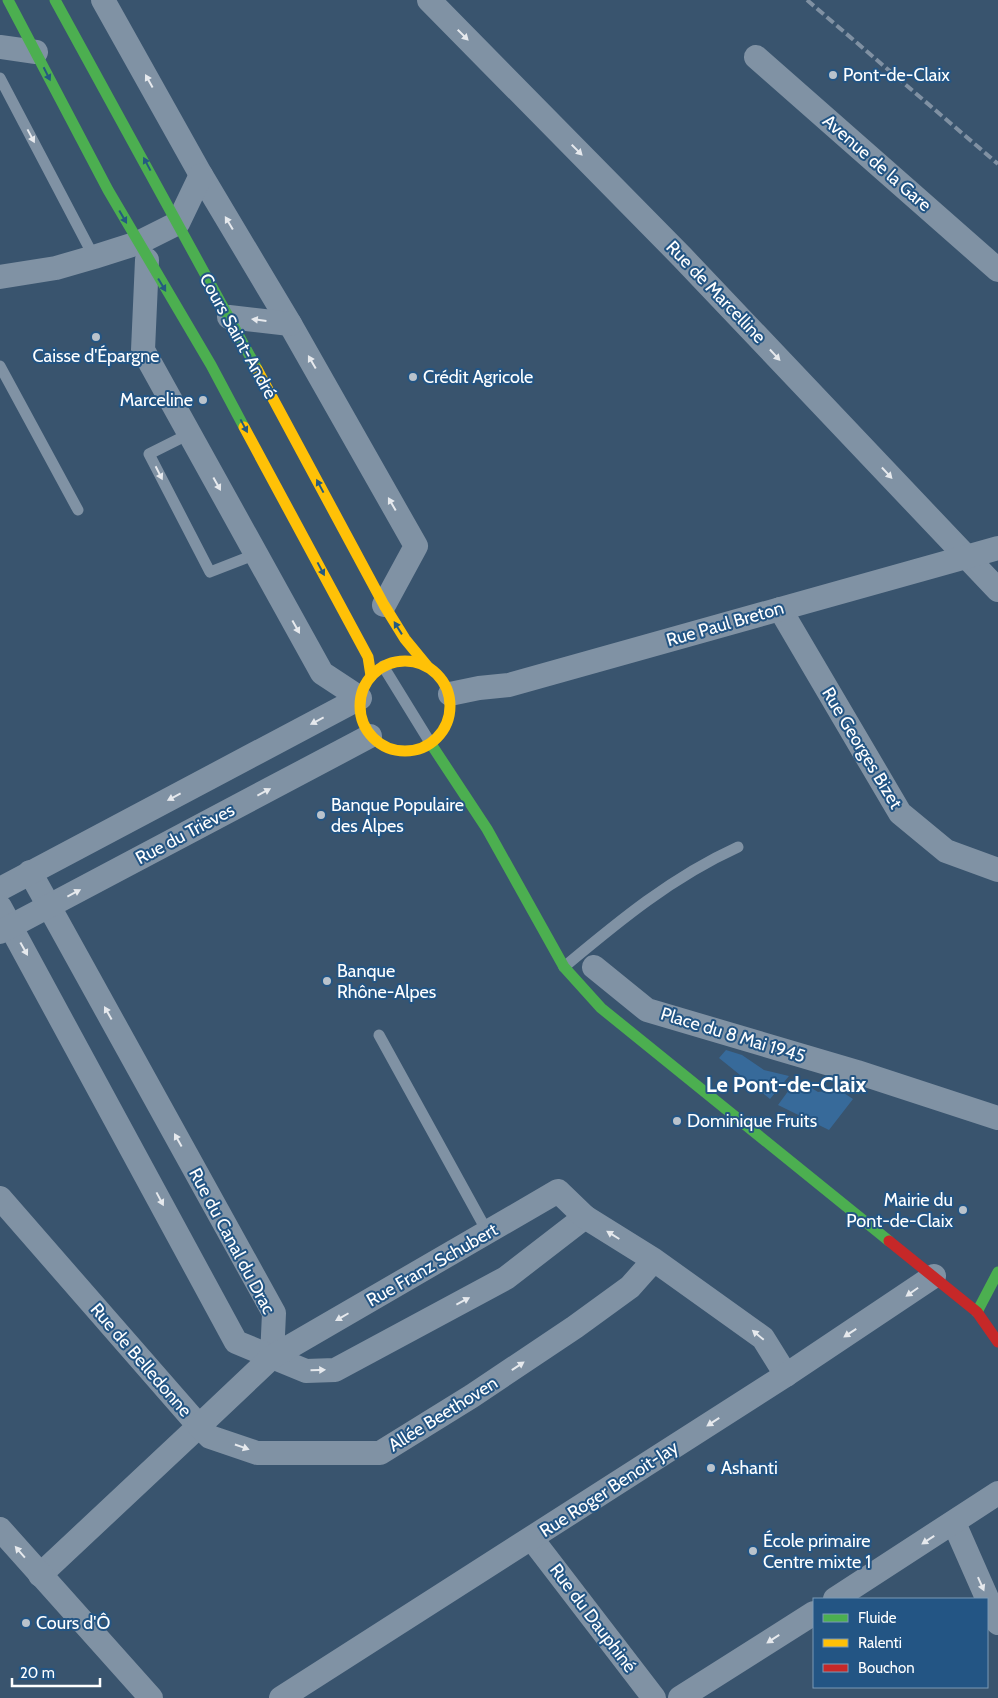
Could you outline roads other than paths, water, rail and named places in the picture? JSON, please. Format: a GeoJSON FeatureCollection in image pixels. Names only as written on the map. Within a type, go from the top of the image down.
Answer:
{"type":"FeatureCollection","features":[{"type":"Feature","properties":{"kind":"main road"},"geometry":{"type":"LineString","coordinates":[[8,0],[91,159],[225,390],[368,657],[371,676]]}},
{"type":"Feature","properties":{"kind":"main road","name":"Cours Saint-André"},"geometry":{"type":"LineString","coordinates":[[55,0],[178,223],[384,605],[405,640],[428,667],[442,678],[450,694]]}},
{"type":"Feature","properties":{"kind":"main road"},"geometry":{"type":"LineString","coordinates":[[428,667],[414,661],[398,661],[384,666],[371,676],[360,698],[363,724],[370,736],[383,747],[399,752],[416,751],[431,744],[442,734],[448,722],[451,708],[450,694]]}},
{"type":"Feature","properties":{"kind":"main road"},"geometry":{"type":"LineString","coordinates":[[431,744],[488,829],[564,967],[579,986],[601,1008],[977,1312],[998,1342]]}},
{"type":"Feature","properties":{"kind":"main road"},"geometry":{"type":"LineString","coordinates":[[977,1312],[998,1272]]}},
{"type":"Feature","properties":{"kind":"street"},"geometry":{"type":"LineString","coordinates":[[103,0],[201,175],[290,324],[416,546],[384,605]]}},
{"type":"Feature","properties":{"kind":"street","name":"Rue de Marcelline"},"geometry":{"type":"LineString","coordinates":[[429,0],[682,257],[998,590]]}},
{"type":"Feature","properties":{"kind":"street"},"geometry":{"type":"LineString","coordinates":[[0,47],[36,52]]}},
{"type":"Feature","properties":{"kind":"street","name":"Avenue de la Gare"},"geometry":{"type":"LineString","coordinates":[[756,57],[998,270]]}},
{"type":"Feature","properties":{"kind":"street"},"geometry":{"type":"LineString","coordinates":[[0,277],[56,268],[94,257],[143,251],[178,223],[201,175]]}},
{"type":"Feature","properties":{"kind":"street"},"geometry":{"type":"LineString","coordinates":[[0,889],[360,698],[322,673],[143,350],[143,251]]}},
{"type":"Feature","properties":{"kind":"street"},"geometry":{"type":"LineString","coordinates":[[229,317],[290,324]]}},
{"type":"Feature","properties":{"kind":"street","name":"Rue Paul Breton"},"geometry":{"type":"LineString","coordinates":[[450,694],[479,688],[509,685],[998,548]]}},
{"type":"Feature","properties":{"kind":"street","name":"Rue Georges Bizet"},"geometry":{"type":"LineString","coordinates":[[780,609],[900,813],[946,852],[998,870]]}},
{"type":"Feature","properties":{"kind":"street","name":"Rue du Trièves"},"geometry":{"type":"LineString","coordinates":[[4,921],[49,906],[370,736]]}},
{"type":"Feature","properties":{"kind":"street","name":"Rue du Canal du Drac"},"geometry":{"type":"LineString","coordinates":[[30,872],[274,1313],[272,1357]]}},
{"type":"Feature","properties":{"kind":"street"},"geometry":{"type":"LineString","coordinates":[[4,921],[236,1342],[306,1371],[335,1370],[506,1278],[585,1217]]}},
{"type":"Feature","properties":{"kind":"street","name":"Place du 8 Mai 1945"},"geometry":{"type":"LineString","coordinates":[[594,967],[648,1010],[856,1072],[998,1118]]}},
{"type":"Feature","properties":{"kind":"street","name":"Rue Franz Schubert"},"geometry":{"type":"LineString","coordinates":[[199,1426],[272,1357],[558,1191],[585,1217],[654,1260],[763,1338],[786,1375]]}},
{"type":"Feature","properties":{"kind":"street","name":"Rue de Belledonne"},"geometry":{"type":"LineString","coordinates":[[0,1198],[199,1426],[40,1575]]}},
{"type":"Feature","properties":{"kind":"street","name":"Allée Beethoven"},"geometry":{"type":"LineString","coordinates":[[199,1426],[210,1437],[257,1453],[380,1453],[472,1396],[575,1327],[630,1287],[654,1260]]}},
{"type":"Feature","properties":{"kind":"street","name":"Rue Roger Benoit-Jay"},"geometry":{"type":"LineString","coordinates":[[281,1698],[786,1375],[934,1276]]}},
{"type":"Feature","properties":{"kind":"street"},"geometry":{"type":"LineString","coordinates":[[837,1598],[998,1493]]}},
{"type":"Feature","properties":{"kind":"street"},"geometry":{"type":"LineString","coordinates":[[954,1523],[987,1598]]}},
{"type":"Feature","properties":{"kind":"street"},"geometry":{"type":"LineString","coordinates":[[0,1529],[151,1698]]}},
{"type":"Feature","properties":{"kind":"street","name":"Rue du Dauphiné"},"geometry":{"type":"LineString","coordinates":[[532,1539],[654,1698]]}},
{"type":"Feature","properties":{"kind":"street"},"geometry":{"type":"LineString","coordinates":[[988,1600],[998,1623]]}},
{"type":"Feature","properties":{"kind":"street"},"geometry":{"type":"LineString","coordinates":[[680,1698],[813,1613]]}},
{"type":"Feature","properties":{"kind":"lane"},"geometry":{"type":"LineString","coordinates":[[0,78],[94,257]]}},
{"type":"Feature","properties":{"kind":"lane"},"geometry":{"type":"LineString","coordinates":[[0,366],[78,510]]}},
{"type":"Feature","properties":{"kind":"lane"},"geometry":{"type":"LineString","coordinates":[[189,434],[149,454],[210,572],[256,554]]}},
{"type":"Feature","properties":{"kind":"lane"},"geometry":{"type":"LineString","coordinates":[[384,666],[431,744]]}},
{"type":"Feature","properties":{"kind":"lane"},"geometry":{"type":"LineString","coordinates":[[564,967],[619,920],[701,864],[738,847]]}},
{"type":"Feature","properties":{"kind":"lane"},"geometry":{"type":"LineString","coordinates":[[379,1034],[488,1233]]}},
{"type":"Feature","properties":{"kind":"railway"},"geometry":{"type":"LineString","coordinates":[[807,0],[998,164]]}},
{"type":"Feature","properties":{"kind":"place","name":"Pont-de-Claix"},"geometry":{"type":"Point","coordinates":[833,75]}},
{"type":"Feature","properties":{"kind":"place","name":"Caisse d'Épargne"},"geometry":{"type":"Point","coordinates":[96,337]}},
{"type":"Feature","properties":{"kind":"place","name":"Crédit Agricole"},"geometry":{"type":"Point","coordinates":[413,377]}},
{"type":"Feature","properties":{"kind":"place","name":"Marceline"},"geometry":{"type":"Point","coordinates":[203,400]}},
{"type":"Feature","properties":{"kind":"place","name":"Banque Populaire des Alpes"},"geometry":{"type":"Point","coordinates":[321,815]}},
{"type":"Feature","properties":{"kind":"place","name":"Banque Rhône-Alpes"},"geometry":{"type":"Point","coordinates":[327,981]}},
{"type":"Feature","properties":{"kind":"place","name":"Dominique Fruits"},"geometry":{"type":"Point","coordinates":[677,1121]}},
{"type":"Feature","properties":{"kind":"place","name":"Mairie du Pont-de-Claix"},"geometry":{"type":"Point","coordinates":[963,1210]}},
{"type":"Feature","properties":{"kind":"place","name":"Ashanti"},"geometry":{"type":"Point","coordinates":[711,1468]}},
{"type":"Feature","properties":{"kind":"place","name":"École primaire Centre mixte 1"},"geometry":{"type":"Point","coordinates":[753,1551]}},
{"type":"Feature","properties":{"kind":"place","name":"Cours d'Ô"},"geometry":{"type":"Point","coordinates":[26,1623]}},
{"type":"Feature","properties":{"kind":"district","name":"Le Pont-de-Claix"},"geometry":{"type":"Point","coordinates":[786,1084]}}]}
